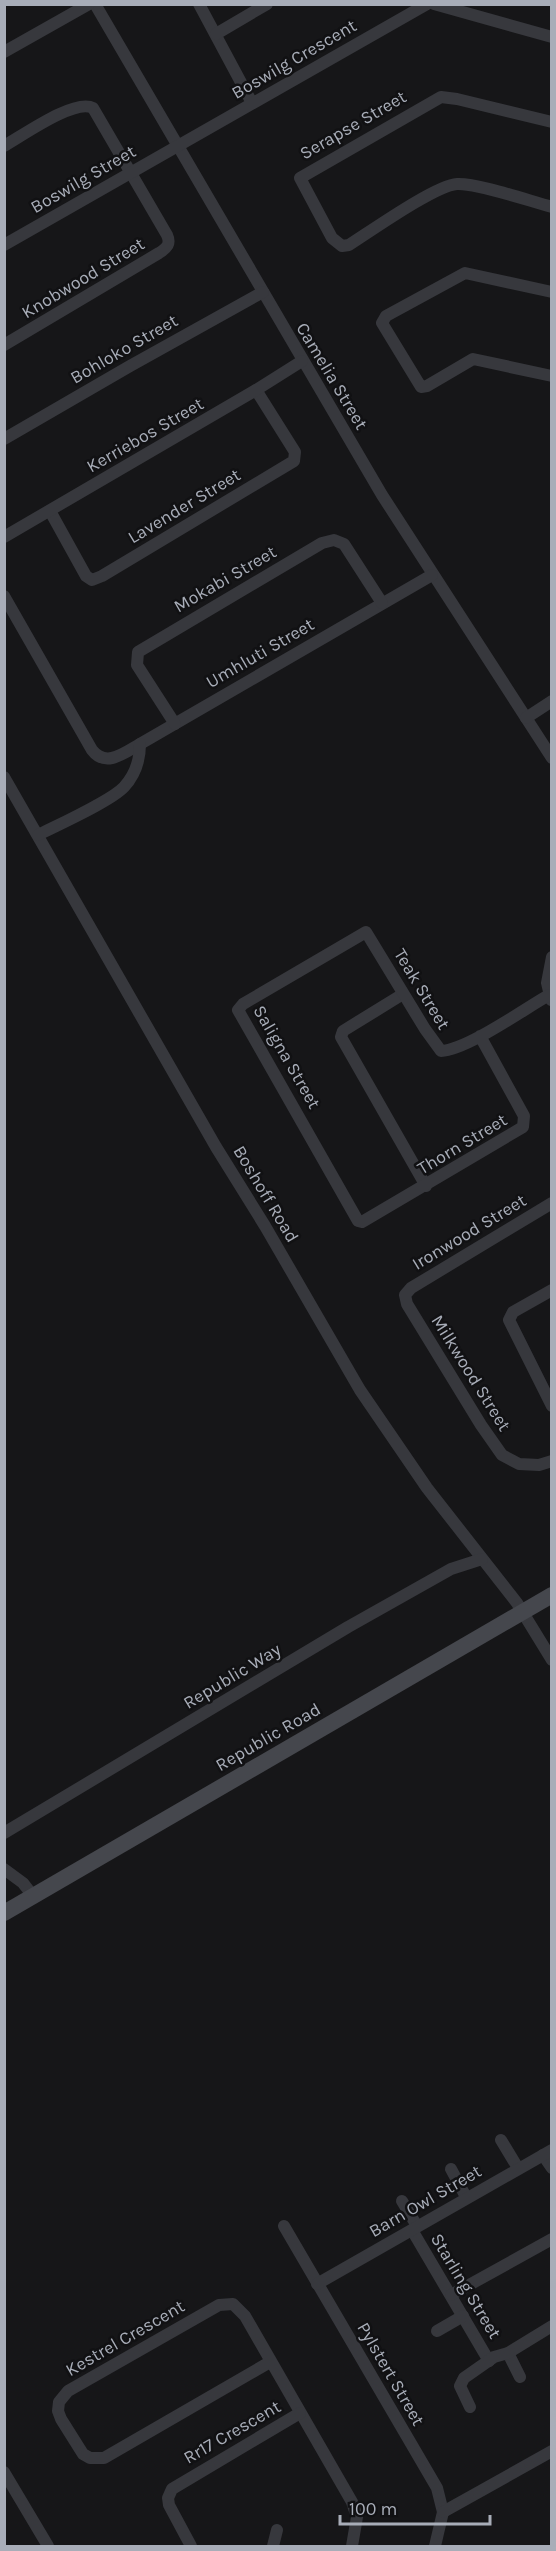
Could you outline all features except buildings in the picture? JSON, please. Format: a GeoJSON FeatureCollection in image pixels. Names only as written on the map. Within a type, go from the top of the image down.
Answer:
{"type":"FeatureCollection","features":[{"type":"Feature","properties":{"kind":"street"},"geometry":{"type":"LineString","coordinates":[[4,52],[89,4]]}},
{"type":"Feature","properties":{"kind":"street","name":"Camelia Street"},"geometry":{"type":"LineString","coordinates":[[95,4],[179,145],[302,361],[432,575],[552,758]]}},
{"type":"Feature","properties":{"kind":"street"},"geometry":{"type":"LineString","coordinates":[[199,4],[252,103]]}},
{"type":"Feature","properties":{"kind":"street"},"geometry":{"type":"LineString","coordinates":[[216,34],[267,4]]}},
{"type":"Feature","properties":{"kind":"street","name":"Boswilg Crescent"},"geometry":{"type":"LineString","coordinates":[[179,145],[427,4]]}},
{"type":"Feature","properties":{"kind":"street"},"geometry":{"type":"LineString","coordinates":[[434,4],[552,37]]}},
{"type":"Feature","properties":{"kind":"street","name":"Serapse Street"},"geometry":{"type":"LineString","coordinates":[[552,122],[457,99],[441,98],[303,174],[300,179],[332,238],[342,246],[349,244],[436,191],[453,184],[469,185],[552,207]]}},
{"type":"Feature","properties":{"kind":"street"},"geometry":{"type":"LineString","coordinates":[[4,146],[65,111],[77,106],[89,106],[97,114],[131,172]]}},
{"type":"Feature","properties":{"kind":"street","name":"Boswilg Street"},"geometry":{"type":"LineString","coordinates":[[4,245],[179,145]]}},
{"type":"Feature","properties":{"kind":"street","name":"Knobwood Street"},"geometry":{"type":"LineString","coordinates":[[4,345],[168,246],[167,235],[131,172]]}},
{"type":"Feature","properties":{"kind":"street"},"geometry":{"type":"LineString","coordinates":[[552,292],[465,273],[386,316],[382,323],[421,387],[427,386],[473,359],[552,376]]}},
{"type":"Feature","properties":{"kind":"street","name":"Bohloko Street"},"geometry":{"type":"LineString","coordinates":[[5,438],[263,292]]}},
{"type":"Feature","properties":{"kind":"street","name":"Kerriebos Street"},"geometry":{"type":"LineString","coordinates":[[4,537],[302,361]]}},
{"type":"Feature","properties":{"kind":"street","name":"Lavender Street"},"geometry":{"type":"LineString","coordinates":[[50,511],[86,576],[92,580],[102,576],[294,461],[295,452],[256,390]]}},
{"type":"Feature","properties":{"kind":"street","name":"Mokabi Street"},"geometry":{"type":"LineString","coordinates":[[174,724],[137,665],[138,652],[326,540],[344,544],[382,603]]}},
{"type":"Feature","properties":{"kind":"street","name":"Umhluti Street"},"geometry":{"type":"LineString","coordinates":[[4,596],[92,750],[98,757],[105,759],[116,757],[140,744],[432,575]]}},
{"type":"Feature","properties":{"kind":"street"},"geometry":{"type":"LineString","coordinates":[[526,718],[552,701]]}},
{"type":"Feature","properties":{"kind":"street"},"geometry":{"type":"LineString","coordinates":[[38,835],[119,792],[136,768],[139,761],[140,744]]}},
{"type":"Feature","properties":{"kind":"street","name":"Boshoff Road"},"geometry":{"type":"LineString","coordinates":[[4,777],[216,1147],[265,1226],[360,1390],[411,1466],[523,1612],[552,1660]]}},
{"type":"Feature","properties":{"kind":"street","name":"Teak Street"},"geometry":{"type":"LineString","coordinates":[[366,932],[433,1042],[441,1051],[450,1050],[480,1036],[550,998]]}},
{"type":"Feature","properties":{"kind":"street","name":"Saligna Street"},"geometry":{"type":"LineString","coordinates":[[360,1222],[238,1010],[243,1004],[366,932]]}},
{"type":"Feature","properties":{"kind":"street"},"geometry":{"type":"LineString","coordinates":[[550,998],[548,978],[552,957]]}},
{"type":"Feature","properties":{"kind":"street"},"geometry":{"type":"LineString","coordinates":[[404,993],[343,1031],[340,1037],[426,1186]]}},
{"type":"Feature","properties":{"kind":"street","name":"Thorn Street"},"geometry":{"type":"LineString","coordinates":[[360,1222],[522,1129],[523,1113],[480,1036]]}},
{"type":"Feature","properties":{"kind":"street","name":"Ironwood Street"},"geometry":{"type":"LineString","coordinates":[[406,1294],[411,1288],[552,1203]]}},
{"type":"Feature","properties":{"kind":"street"},"geometry":{"type":"LineString","coordinates":[[552,1290],[513,1312],[509,1320],[552,1406]]}},
{"type":"Feature","properties":{"kind":"street","name":"Milkwood Street"},"geometry":{"type":"LineString","coordinates":[[406,1294],[407,1304],[502,1455],[519,1464],[539,1465],[552,1461]]}},
{"type":"Feature","properties":{"kind":"street","name":"Republic Way"},"geometry":{"type":"LineString","coordinates":[[4,1833],[348,1627],[446,1572],[482,1559]]}},
{"type":"Feature","properties":{"kind":"street","name":"Republic Road"},"geometry":{"type":"LineString","coordinates":[[4,1913],[552,1595]]}},
{"type":"Feature","properties":{"kind":"street"},"geometry":{"type":"LineString","coordinates":[[4,1869],[23,1883],[33,1896]]}},
{"type":"Feature","properties":{"kind":"street"},"geometry":{"type":"LineString","coordinates":[[501,2140],[518,2168]]}},
{"type":"Feature","properties":{"kind":"street"},"geometry":{"type":"LineString","coordinates":[[547,2152],[552,2168]]}},
{"type":"Feature","properties":{"kind":"street","name":"Barn Owl Street"},"geometry":{"type":"LineString","coordinates":[[317,2284],[547,2152]]}},
{"type":"Feature","properties":{"kind":"street"},"geometry":{"type":"LineString","coordinates":[[451,2169],[466,2197]]}},
{"type":"Feature","properties":{"kind":"street","name":"Starling Street"},"geometry":{"type":"LineString","coordinates":[[402,2201],[462,2316],[489,2361]]}},
{"type":"Feature","properties":{"kind":"street","name":"Pylstert Street"},"geometry":{"type":"LineString","coordinates":[[284,2226],[437,2488],[443,2512],[435,2547]]}},
{"type":"Feature","properties":{"kind":"street"},"geometry":{"type":"LineString","coordinates":[[451,2295],[552,2239]]}},
{"type":"Feature","properties":{"kind":"street","name":"Kestrel Crescent"},"geometry":{"type":"LineString","coordinates":[[270,2362],[104,2458],[90,2458],[83,2454],[59,2414],[59,2402],[68,2391],[223,2304],[233,2304],[241,2310],[300,2413]]}},
{"type":"Feature","properties":{"kind":"street"},"geometry":{"type":"LineString","coordinates":[[437,2331],[462,2316]]}},
{"type":"Feature","properties":{"kind":"street"},"geometry":{"type":"LineString","coordinates":[[470,2407],[461,2389],[460,2383],[464,2378],[489,2361],[508,2353],[552,2326]]}},
{"type":"Feature","properties":{"kind":"street"},"geometry":{"type":"LineString","coordinates":[[508,2353],[520,2377]]}},
{"type":"Feature","properties":{"kind":"street","name":"Rr17 Crescent"},"geometry":{"type":"LineString","coordinates":[[191,2547],[169,2505],[168,2498],[172,2489],[300,2413],[355,2509],[357,2522],[352,2547]]}},
{"type":"Feature","properties":{"kind":"street"},"geometry":{"type":"LineString","coordinates":[[443,2512],[552,2451]]}},
{"type":"Feature","properties":{"kind":"street"},"geometry":{"type":"LineString","coordinates":[[4,2472],[48,2547]]}},
{"type":"Feature","properties":{"kind":"street"},"geometry":{"type":"LineString","coordinates":[[273,2547],[277,2530]]}}]}
